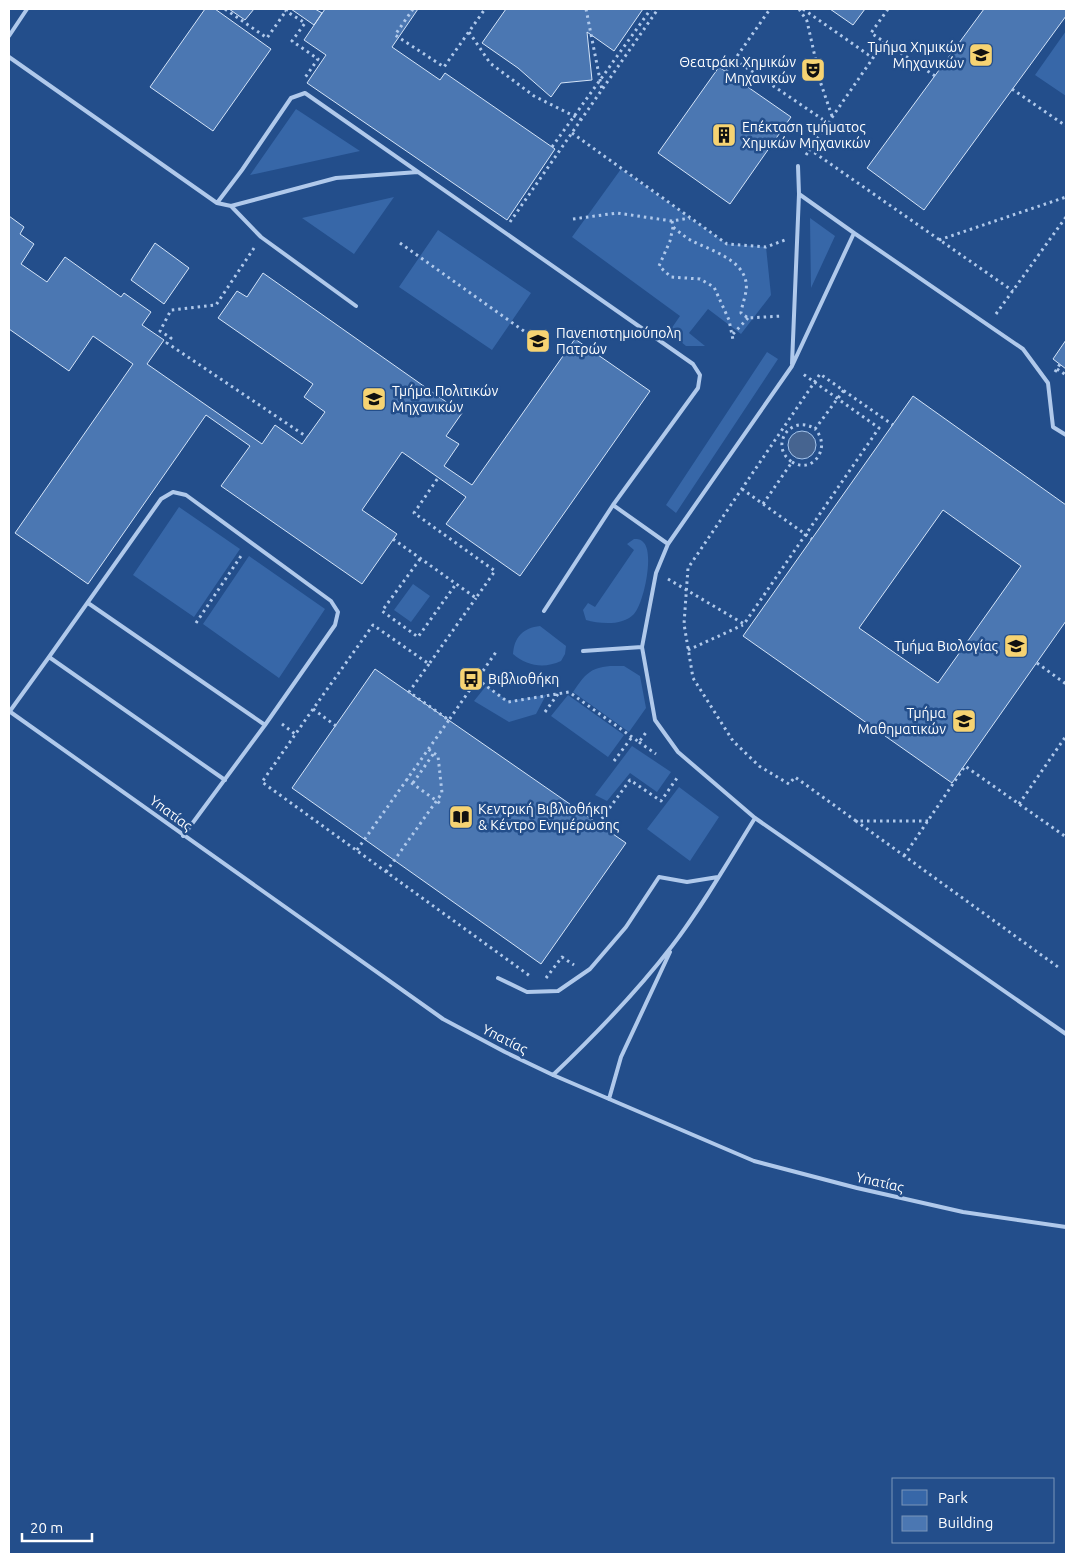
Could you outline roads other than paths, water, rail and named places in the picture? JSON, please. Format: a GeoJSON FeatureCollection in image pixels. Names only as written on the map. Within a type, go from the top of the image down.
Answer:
{"type":"FeatureCollection","features":[{"type":"Feature","properties":{"kind":"lane"},"geometry":{"type":"LineString","coordinates":[[9,36],[25,11],[18,9]]}},
{"type":"Feature","properties":{"kind":"lane"},"geometry":{"type":"LineString","coordinates":[[9,57],[217,203],[231,206],[336,178],[418,172]]}},
{"type":"Feature","properties":{"kind":"lane"},"geometry":{"type":"LineString","coordinates":[[217,203],[291,98],[306,93],[693,364],[700,375],[698,388],[613,505],[544,612]]}},
{"type":"Feature","properties":{"kind":"lane"},"geometry":{"type":"LineString","coordinates":[[792,366],[799,194],[798,166]]}},
{"type":"Feature","properties":{"kind":"lane"},"geometry":{"type":"LineString","coordinates":[[799,194],[1023,349],[1048,383],[1053,426],[1066,435]]}},
{"type":"Feature","properties":{"kind":"lane"},"geometry":{"type":"LineString","coordinates":[[231,206],[261,237],[356,306]]}},
{"type":"Feature","properties":{"kind":"lane"},"geometry":{"type":"LineString","coordinates":[[854,233],[792,366],[668,544],[656,573],[642,647],[655,720],[678,752],[755,818],[1066,1034]]}},
{"type":"Feature","properties":{"kind":"lane"},"geometry":{"type":"LineString","coordinates":[[9,711],[49,658],[161,499],[173,492],[186,495],[331,601],[338,612],[335,625],[265,725],[183,836]]}},
{"type":"Feature","properties":{"kind":"lane"},"geometry":{"type":"LineString","coordinates":[[613,505],[668,544]]}},
{"type":"Feature","properties":{"kind":"lane"},"geometry":{"type":"LineString","coordinates":[[88,603],[265,725]]}},
{"type":"Feature","properties":{"kind":"lane"},"geometry":{"type":"LineString","coordinates":[[583,651],[642,647]]}},
{"type":"Feature","properties":{"kind":"lane"},"geometry":{"type":"LineString","coordinates":[[49,658],[225,780]]}},
{"type":"Feature","properties":{"kind":"lane","name":"Υπατίας"},"geometry":{"type":"LineString","coordinates":[[9,711],[443,1019],[505,1052],[553,1075],[754,1161],[857,1188],[963,1212],[1066,1227]]}},
{"type":"Feature","properties":{"kind":"lane"},"geometry":{"type":"LineString","coordinates":[[553,1075],[626,1002],[673,945],[755,818]]}},
{"type":"Feature","properties":{"kind":"lane"},"geometry":{"type":"LineString","coordinates":[[498,978],[527,992],[558,990],[590,969],[626,927],[659,878],[687,882],[718,877]]}},
{"type":"Feature","properties":{"kind":"lane"},"geometry":{"type":"LineString","coordinates":[[610,1099],[622,1056],[673,945]]}},
{"type":"Feature","properties":{"kind":"place","name":"Τμήμα Χημικών Μηχανικών"},"geometry":{"type":"Point","coordinates":[981,55]}},
{"type":"Feature","properties":{"kind":"place","name":"Θεατράκι Χημικών Μηχανικών"},"geometry":{"type":"Point","coordinates":[813,70]}},
{"type":"Feature","properties":{"kind":"place","name":"Επέκταση τμήματος Χημικών Μηχανικών"},"geometry":{"type":"Point","coordinates":[724,135]}},
{"type":"Feature","properties":{"kind":"place","name":"Πανεπιστημιούπολη Πατρών"},"geometry":{"type":"Point","coordinates":[538,341]}},
{"type":"Feature","properties":{"kind":"place","name":"Τμήμα Πολιτικών Μηχανικών"},"geometry":{"type":"Point","coordinates":[374,399]}},
{"type":"Feature","properties":{"kind":"place","name":"Τμήμα Βιολογίας"},"geometry":{"type":"Point","coordinates":[1016,646]}},
{"type":"Feature","properties":{"kind":"place","name":"Βιβλιοθήκη"},"geometry":{"type":"Point","coordinates":[471,679]}},
{"type":"Feature","properties":{"kind":"place","name":"Τμήμα Μαθηματικών"},"geometry":{"type":"Point","coordinates":[964,721]}},
{"type":"Feature","properties":{"kind":"place","name":"Κεντρική Βιβλιοθήκη & Κέντρο Ενημέρωσης"},"geometry":{"type":"Point","coordinates":[461,817]}}]}
